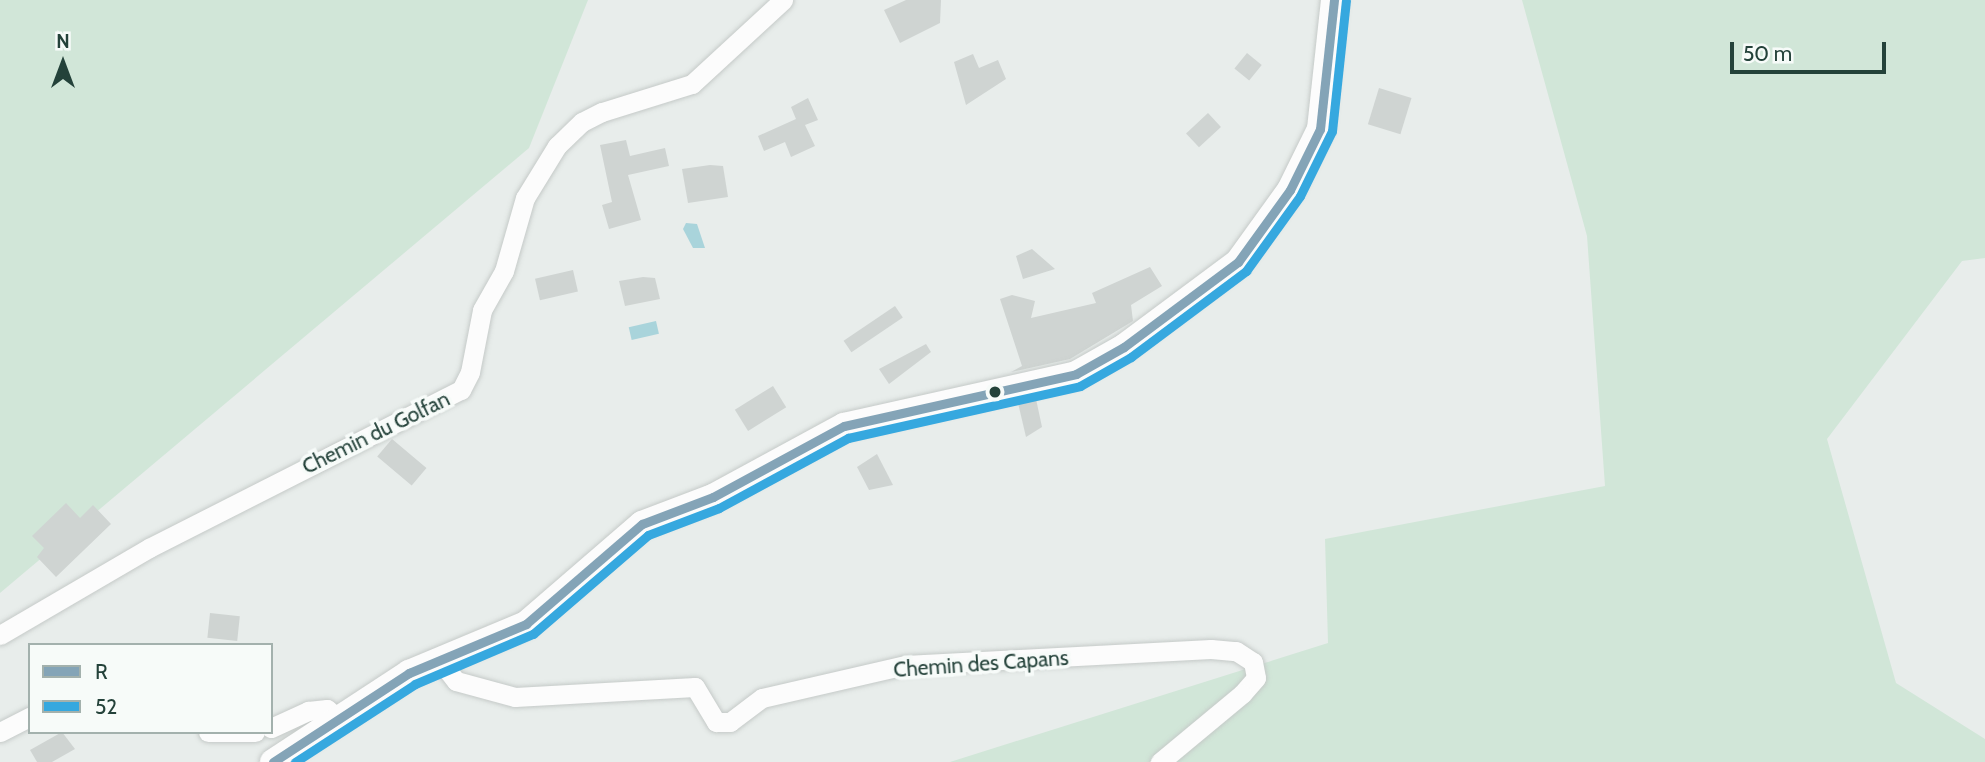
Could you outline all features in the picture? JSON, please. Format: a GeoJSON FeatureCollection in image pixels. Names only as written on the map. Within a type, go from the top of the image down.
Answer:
{"type":"FeatureCollection","features":[{"type":"Feature","properties":{"kind":"main road"},"geometry":{"type":"LineString","coordinates":[[273,762],[341,721],[375,695],[439,658],[526,624],[642,524],[713,497],[831,433],[880,415],[1086,370],[1213,282],[1256,243],[1309,159],[1324,111],[1327,42],[1334,0]]}},
{"type":"Feature","properties":{"kind":"street","name":"Chemin du Golfan"},"geometry":{"type":"LineString","coordinates":[[0,635],[149,548],[461,390],[470,372],[482,310],[504,271],[528,191],[557,146],[582,122],[601,112],[692,84],[783,0]]}},
{"type":"Feature","properties":{"kind":"street","name":"Chemin des Capans"},"geometry":{"type":"LineString","coordinates":[[439,658],[456,681],[515,697],[695,687],[716,722],[730,722],[762,698],[905,665],[1211,649],[1236,651],[1253,662],[1256,678],[1242,694],[1160,762]]}},
{"type":"Feature","properties":{"kind":"street"},"geometry":{"type":"LineString","coordinates":[[273,727],[308,712],[327,709],[341,721]]}},
{"type":"Feature","properties":{"kind":"street"},"geometry":{"type":"LineString","coordinates":[[0,732],[28,718]]}},
{"type":"Feature","properties":{"kind":"green space"},"geometry":{"type":"Polygon","coordinates":[[[0,0],[588,0],[529,148],[0,593],[0,0]]]}},
{"type":"Feature","properties":{"kind":"green space"},"geometry":{"type":"Polygon","coordinates":[[[1522,0],[1985,0],[1985,258],[1962,261],[1827,439],[1896,683],[1985,739],[1985,762],[950,762],[1328,643],[1325,539],[1605,486],[1587,236],[1522,0]]]}},
{"type":"Feature","properties":{"kind":"water"},"geometry":{"type":"Polygon","coordinates":[[[686,223],[697,224],[705,248],[693,248],[683,229],[686,223]]]}},
{"type":"Feature","properties":{"kind":"water"},"geometry":{"type":"Polygon","coordinates":[[[656,321],[659,334],[632,340],[629,327],[656,321]]]}},
{"type":"Feature","properties":{"kind":"building"},"geometry":{"type":"Polygon","coordinates":[[[906,0],[941,0],[940,23],[900,43],[884,10],[906,0]]]}},
{"type":"Feature","properties":{"kind":"building"},"geometry":{"type":"Polygon","coordinates":[[[1247,53],[1262,65],[1249,81],[1234,69],[1247,53]]]}},
{"type":"Feature","properties":{"kind":"building"},"geometry":{"type":"Polygon","coordinates":[[[973,54],[979,68],[998,60],[1006,79],[966,105],[954,62],[973,54]]]}},
{"type":"Feature","properties":{"kind":"building"},"geometry":{"type":"Polygon","coordinates":[[[1379,88],[1412,98],[1400,134],[1368,124],[1379,88]]]}},
{"type":"Feature","properties":{"kind":"building"},"geometry":{"type":"Polygon","coordinates":[[[808,98],[818,120],[805,125],[815,146],[791,157],[785,142],[764,151],[758,136],[796,119],[791,107],[808,98]]]}},
{"type":"Feature","properties":{"kind":"building"},"geometry":{"type":"Polygon","coordinates":[[[1208,113],[1221,127],[1199,147],[1186,133],[1208,113]]]}},
{"type":"Feature","properties":{"kind":"building"},"geometry":{"type":"Polygon","coordinates":[[[626,140],[630,156],[665,148],[669,166],[628,175],[641,220],[609,229],[602,205],[612,202],[600,145],[626,140]]]}},
{"type":"Feature","properties":{"kind":"building"},"geometry":{"type":"Polygon","coordinates":[[[723,166],[728,197],[688,203],[682,169],[723,166]]]}},
{"type":"Feature","properties":{"kind":"building"},"geometry":{"type":"Polygon","coordinates":[[[1032,249],[1055,269],[1023,279],[1016,256],[1032,249]]]}},
{"type":"Feature","properties":{"kind":"building"},"geometry":{"type":"Polygon","coordinates":[[[1150,267],[1162,286],[1131,305],[1133,321],[1070,359],[1011,372],[1022,366],[1000,299],[1012,295],[1035,301],[1031,318],[1096,303],[1092,293],[1150,267]]]}},
{"type":"Feature","properties":{"kind":"building"},"geometry":{"type":"Polygon","coordinates":[[[573,270],[578,291],[540,300],[535,279],[573,270]]]}},
{"type":"Feature","properties":{"kind":"building"},"geometry":{"type":"Polygon","coordinates":[[[655,278],[660,299],[625,306],[619,281],[655,278]]]}},
{"type":"Feature","properties":{"kind":"building"},"geometry":{"type":"Polygon","coordinates":[[[895,306],[903,318],[851,352],[844,341],[895,306]]]}},
{"type":"Feature","properties":{"kind":"building"},"geometry":{"type":"Polygon","coordinates":[[[926,344],[931,352],[889,384],[879,369],[926,344]]]}},
{"type":"Feature","properties":{"kind":"building"},"geometry":{"type":"Polygon","coordinates":[[[773,386],[786,407],[748,431],[735,410],[773,386]]]}},
{"type":"Feature","properties":{"kind":"building"},"geometry":{"type":"Polygon","coordinates":[[[1036,399],[1042,427],[1026,437],[1018,403],[1036,399]]]}},
{"type":"Feature","properties":{"kind":"building"},"geometry":{"type":"Polygon","coordinates":[[[392,439],[426,468],[412,486],[377,457],[392,439]]]}},
{"type":"Feature","properties":{"kind":"building"},"geometry":{"type":"Polygon","coordinates":[[[877,454],[893,485],[869,490],[857,467],[877,454]]]}},
{"type":"Feature","properties":{"kind":"building"},"geometry":{"type":"Polygon","coordinates":[[[66,503],[80,518],[93,505],[111,524],[56,577],[37,557],[44,548],[32,536],[66,503]]]}},
{"type":"Feature","properties":{"kind":"building"},"geometry":{"type":"Polygon","coordinates":[[[210,613],[240,616],[237,641],[207,638],[210,613]]]}},
{"type":"Feature","properties":{"kind":"building"},"geometry":{"type":"Polygon","coordinates":[[[58,734],[64,734],[75,749],[52,762],[37,762],[30,750],[58,734]]]}},
{"type":"Feature","properties":{"kind":"transit line","name":"R"},"geometry":{"type":"LineString","coordinates":[[273,762],[409,673],[526,624],[642,524],[713,497],[844,426],[1076,374],[1124,347],[1238,262],[1290,190],[1320,129],[1334,0]]}},
{"type":"Feature","properties":{"kind":"transit line","name":"52"},"geometry":{"type":"LineString","coordinates":[[295,762],[415,684],[533,634],[648,535],[719,508],[848,438],[1080,386],[1131,357],[1246,271],[1300,196],[1332,131],[1346,1]]}}]}
